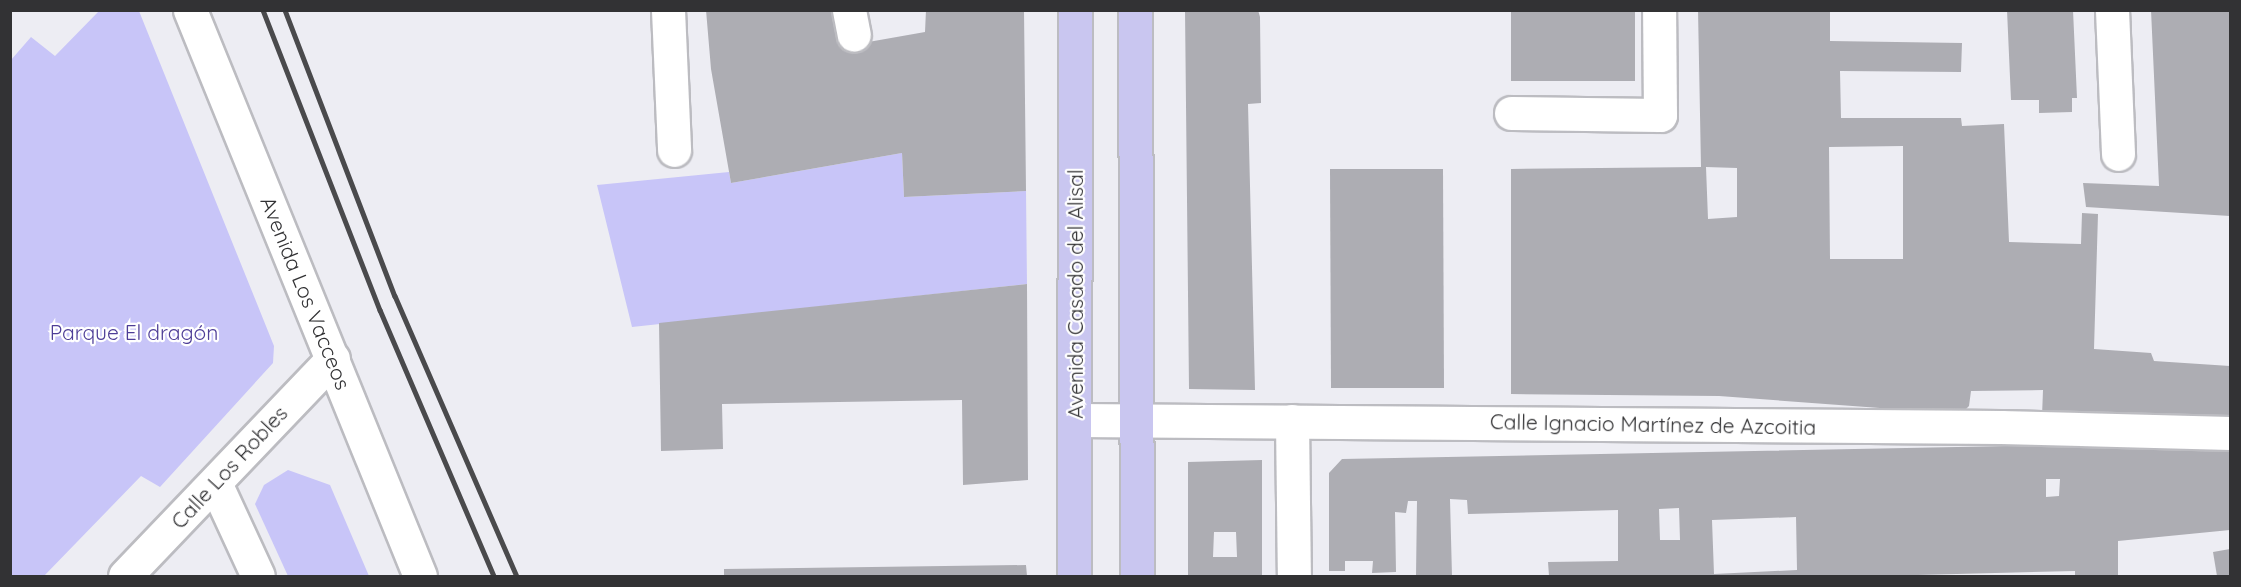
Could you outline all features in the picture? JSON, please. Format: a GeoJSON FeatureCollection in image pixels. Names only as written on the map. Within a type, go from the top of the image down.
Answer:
{"type":"FeatureCollection","features":[{"type":"Feature","properties":{"kind":"main road","name":"Avenida Casado del Alisal"},"geometry":{"type":"LineString","coordinates":[[1074,576],[1075,10]]}},
{"type":"Feature","properties":{"kind":"main road"},"geometry":{"type":"LineString","coordinates":[[1135,10],[1137,576]]}},
{"type":"Feature","properties":{"kind":"street","name":"Avenida Los Vacceos"},"geometry":{"type":"LineString","coordinates":[[190,10],[420,576]]}},
{"type":"Feature","properties":{"kind":"street"},"geometry":{"type":"LineString","coordinates":[[668,10],[674,150]]}},
{"type":"Feature","properties":{"kind":"street"},"geometry":{"type":"LineString","coordinates":[[1511,113],[1660,115],[1659,10]]}},
{"type":"Feature","properties":{"kind":"street"},"geometry":{"type":"LineString","coordinates":[[2112,10],[2118,154]]}},
{"type":"Feature","properties":{"kind":"street","name":"Calle Los Robles"},"geometry":{"type":"LineString","coordinates":[[125,576],[333,358]]}},
{"type":"Feature","properties":{"kind":"street","name":"Calle Ignacio Martínez de Azcoitia"},"geometry":{"type":"LineString","coordinates":[[1076,420],[2001,427],[2230,433]]}},
{"type":"Feature","properties":{"kind":"street"},"geometry":{"type":"LineString","coordinates":[[1292,421],[1294,576]]}},
{"type":"Feature","properties":{"kind":"street"},"geometry":{"type":"LineString","coordinates":[[215,483],[258,576]]}},
{"type":"Feature","properties":{"kind":"green space","name":"Parque El dragón"},"geometry":{"type":"Polygon","coordinates":[[[99,11],[139,11],[274,346],[273,363],[160,487],[141,476],[44,576],[11,576],[11,60],[31,37],[55,56],[99,11]]]}},
{"type":"Feature","properties":{"kind":"green space"},"geometry":{"type":"Polygon","coordinates":[[[902,153],[904,197],[1026,191],[1027,284],[632,327],[597,185],[729,172],[731,183],[902,153]]]}},
{"type":"Feature","properties":{"kind":"green space"},"geometry":{"type":"Polygon","coordinates":[[[288,470],[330,485],[369,576],[288,576],[255,504],[264,485],[288,470]]]}},
{"type":"Feature","properties":{"kind":"building"},"geometry":{"type":"Polygon","coordinates":[[[706,10],[834,10],[840,47],[925,32],[926,10],[1024,10],[1026,191],[904,197],[902,153],[731,183],[711,69],[706,10]]]}},
{"type":"Feature","properties":{"kind":"building"},"geometry":{"type":"Polygon","coordinates":[[[1185,10],[1258,10],[1260,17],[1261,103],[1248,104],[1255,390],[1189,389],[1185,10]]]}},
{"type":"Feature","properties":{"kind":"building"},"geometry":{"type":"Polygon","coordinates":[[[1511,10],[1635,10],[1635,81],[1511,81],[1511,10]]]}},
{"type":"Feature","properties":{"kind":"building"},"geometry":{"type":"Polygon","coordinates":[[[1698,10],[1830,10],[1830,41],[1962,43],[1961,72],[1840,71],[1841,118],[1961,118],[1962,126],[2004,124],[2009,242],[2081,244],[2082,213],[2098,214],[2094,349],[2151,353],[2154,361],[2230,366],[2230,419],[2042,416],[2043,390],[1971,391],[1969,406],[1961,414],[1719,396],[1511,394],[1511,169],[1701,167],[1698,10]],[[1903,146],[1829,147],[1830,259],[1903,259],[1903,146]],[[1706,167],[1708,219],[1737,217],[1737,168],[1706,167]]]}},
{"type":"Feature","properties":{"kind":"building"},"geometry":{"type":"Polygon","coordinates":[[[2007,10],[2073,10],[2077,98],[2072,98],[2072,112],[2039,113],[2039,100],[2011,100],[2007,10]]]}},
{"type":"Feature","properties":{"kind":"building"},"geometry":{"type":"Polygon","coordinates":[[[2151,10],[2230,10],[2230,216],[2086,207],[2083,183],[2159,186],[2151,10]]]}},
{"type":"Feature","properties":{"kind":"building"},"geometry":{"type":"Polygon","coordinates":[[[1330,169],[1443,169],[1444,388],[1331,388],[1330,169]]]}},
{"type":"Feature","properties":{"kind":"building"},"geometry":{"type":"Polygon","coordinates":[[[1027,284],[1028,480],[963,485],[962,400],[722,404],[723,449],[661,451],[659,323],[1027,284]]]}},
{"type":"Feature","properties":{"kind":"building"},"geometry":{"type":"Polygon","coordinates":[[[2059,445],[2230,448],[2230,530],[2118,541],[2118,576],[2075,576],[2075,571],[1879,576],[1549,576],[1548,562],[1618,561],[1618,510],[1468,514],[1467,500],[1450,499],[1452,576],[1416,576],[1417,501],[1408,501],[1406,513],[1395,512],[1396,572],[1372,573],[1373,561],[1345,561],[1345,571],[1329,571],[1329,473],[1342,459],[2059,445]],[[2046,479],[2046,497],[2059,496],[2060,479],[2046,479]],[[1679,508],[1659,509],[1660,540],[1680,540],[1679,508]],[[1796,517],[1712,520],[1714,574],[1797,570],[1796,517]]]}},
{"type":"Feature","properties":{"kind":"building"},"geometry":{"type":"Polygon","coordinates":[[[1262,460],[1262,576],[1188,576],[1188,462],[1262,460]],[[1214,532],[1213,557],[1237,557],[1236,532],[1214,532]]]}},
{"type":"Feature","properties":{"kind":"building"},"geometry":{"type":"Polygon","coordinates":[[[2230,549],[2230,576],[2217,576],[2213,552],[2230,549]]]}},
{"type":"Feature","properties":{"kind":"building"},"geometry":{"type":"Polygon","coordinates":[[[1026,565],[1027,576],[724,576],[724,569],[1026,565]]]}},
{"type":"Feature","properties":{"kind":"railway"},"geometry":{"type":"LineString","coordinates":[[263,10],[380,310],[494,576]]}},
{"type":"Feature","properties":{"kind":"railway"},"geometry":{"type":"LineString","coordinates":[[285,10],[395,296],[517,576]]}}]}
